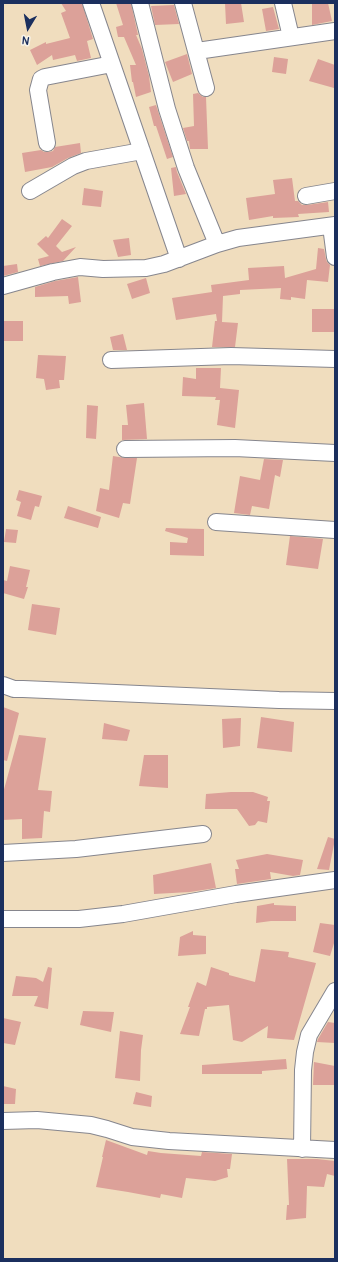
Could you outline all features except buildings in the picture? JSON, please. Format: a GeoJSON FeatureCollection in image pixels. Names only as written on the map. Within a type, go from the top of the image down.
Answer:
{"type":"FeatureCollection","features":[{"type":"Feature","properties":{"kind":"street"},"geometry":{"type":"LineString","coordinates":[[91,3],[180,258]]}},
{"type":"Feature","properties":{"kind":"street"},"geometry":{"type":"LineString","coordinates":[[140,3],[167,108],[181,154],[217,244]]}},
{"type":"Feature","properties":{"kind":"street"},"geometry":{"type":"LineString","coordinates":[[183,3],[206,88]]}},
{"type":"Feature","properties":{"kind":"street"},"geometry":{"type":"LineString","coordinates":[[283,3],[291,37]]}},
{"type":"Feature","properties":{"kind":"street"},"geometry":{"type":"LineString","coordinates":[[197,51],[335,31]]}},
{"type":"Feature","properties":{"kind":"street"},"geometry":{"type":"LineString","coordinates":[[47,143],[38,90],[41,79],[112,64]]}},
{"type":"Feature","properties":{"kind":"street"},"geometry":{"type":"LineString","coordinates":[[30,191],[73,166],[86,161],[142,151]]}},
{"type":"Feature","properties":{"kind":"street"},"geometry":{"type":"LineString","coordinates":[[306,196],[335,191]]}},
{"type":"Feature","properties":{"kind":"street"},"geometry":{"type":"LineString","coordinates":[[3,286],[69,268],[146,268],[164,264],[217,244],[238,238],[333,225],[335,257]]}},
{"type":"Feature","properties":{"kind":"street"},"geometry":{"type":"LineString","coordinates":[[112,360],[230,356],[335,360]]}},
{"type":"Feature","properties":{"kind":"street"},"geometry":{"type":"LineString","coordinates":[[124,449],[235,448],[335,452]]}},
{"type":"Feature","properties":{"kind":"street"},"geometry":{"type":"LineString","coordinates":[[216,522],[335,530]]}},
{"type":"Feature","properties":{"kind":"street"},"geometry":{"type":"LineString","coordinates":[[3,685],[23,689],[335,701]]}},
{"type":"Feature","properties":{"kind":"street"},"geometry":{"type":"LineString","coordinates":[[3,853],[76,849],[202,834]]}},
{"type":"Feature","properties":{"kind":"street"},"geometry":{"type":"LineString","coordinates":[[3,919],[79,919],[123,914],[236,894],[335,880]]}},
{"type":"Feature","properties":{"kind":"street"},"geometry":{"type":"LineString","coordinates":[[302,1149],[303,1070],[305,1052],[309,1035],[335,991]]}},
{"type":"Feature","properties":{"kind":"street"},"geometry":{"type":"LineString","coordinates":[[3,1121],[37,1120],[91,1125],[132,1137],[154,1140],[335,1150]]}}]}
